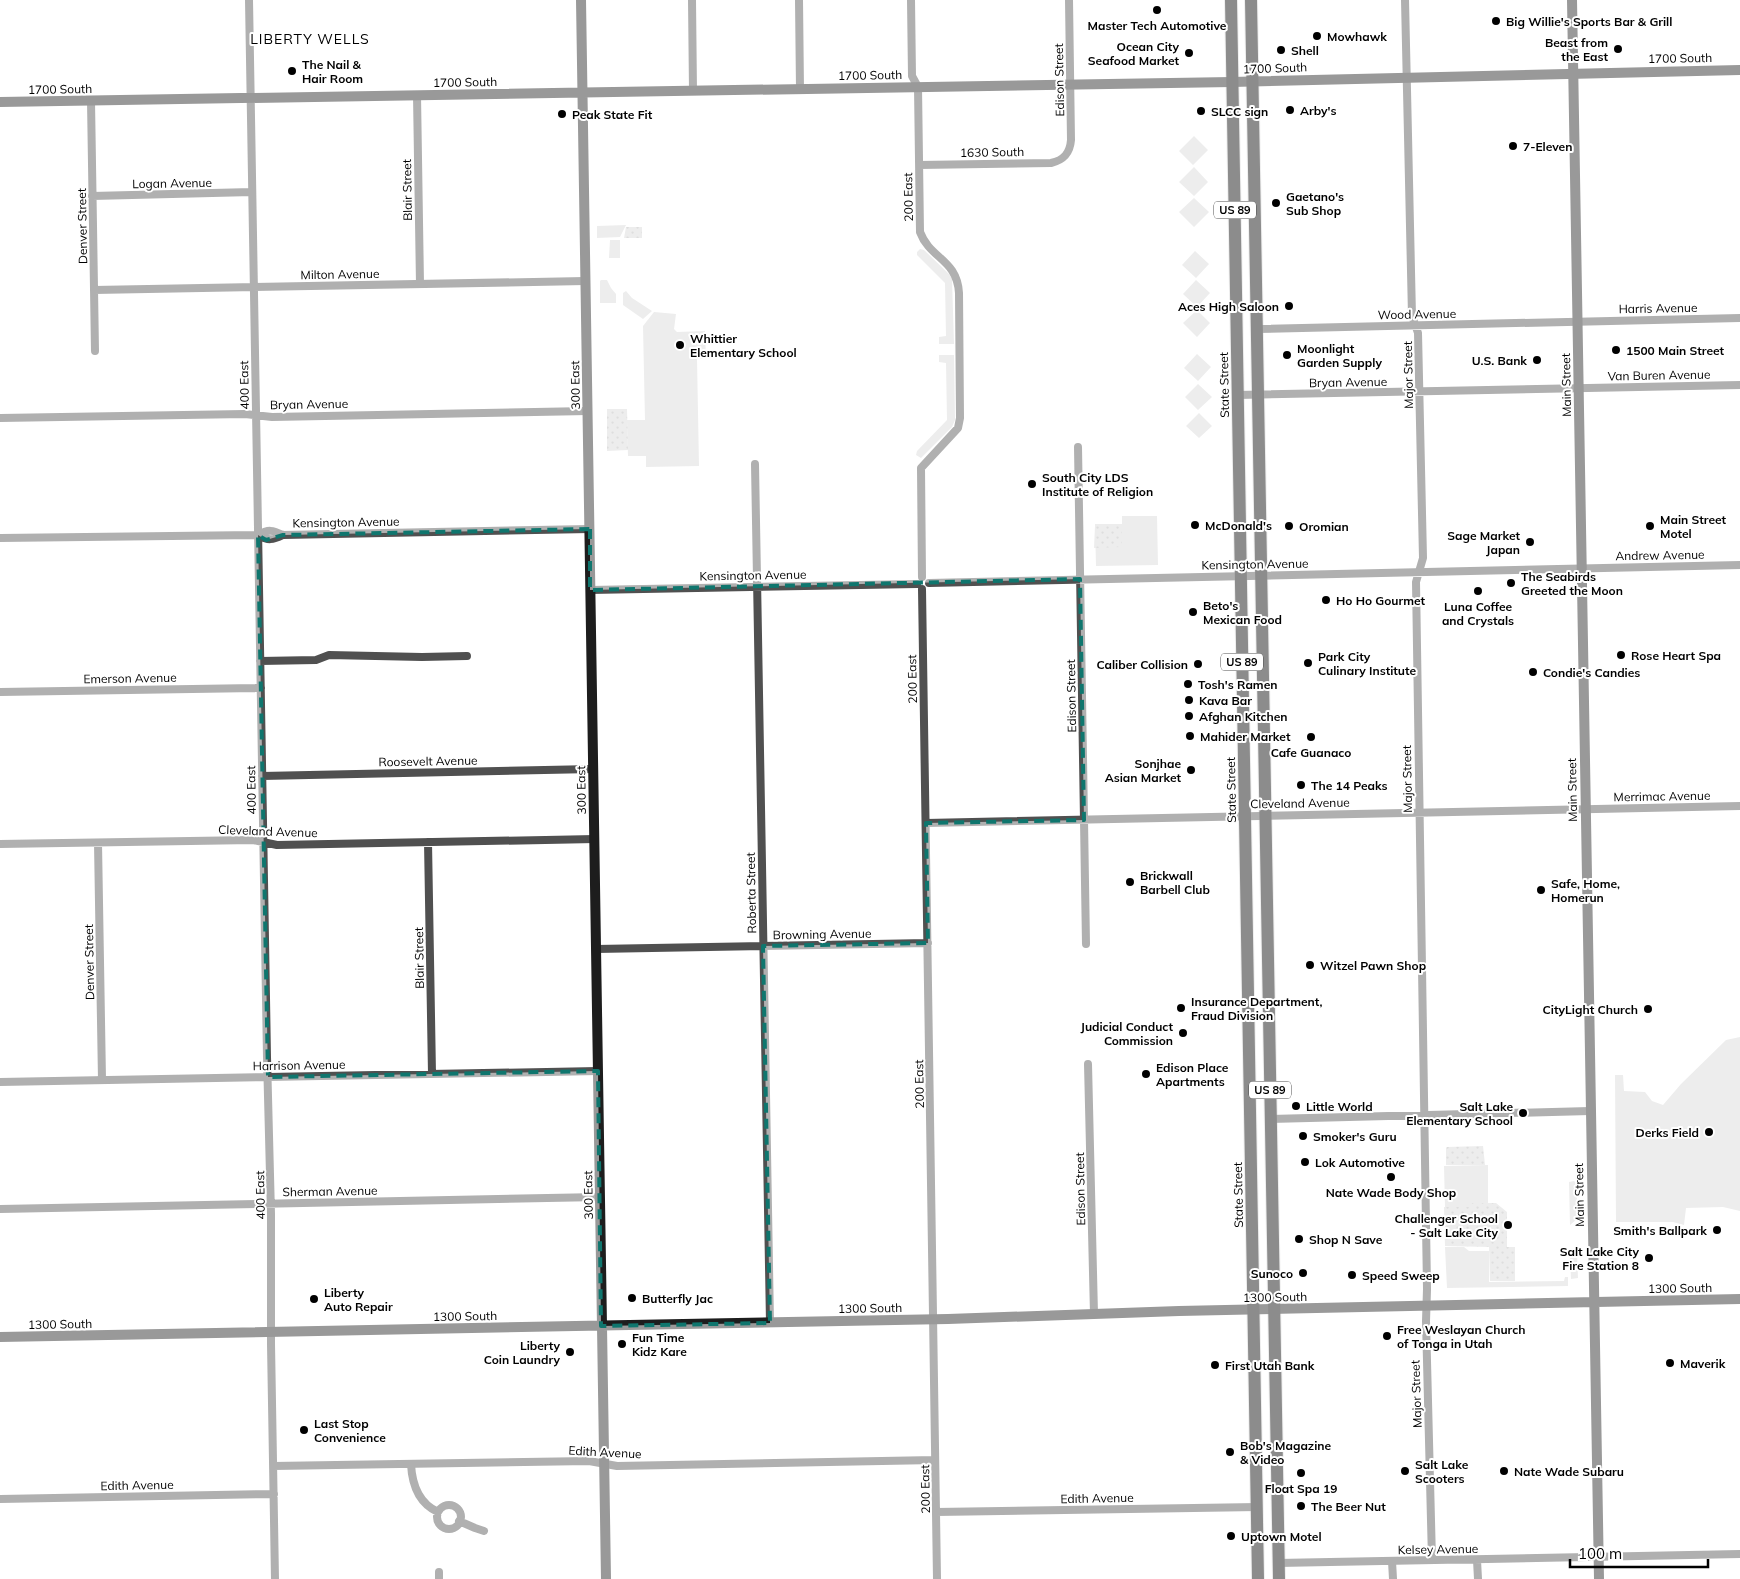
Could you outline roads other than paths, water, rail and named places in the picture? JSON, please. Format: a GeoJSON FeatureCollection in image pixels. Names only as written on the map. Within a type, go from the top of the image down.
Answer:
{"type":"FeatureCollection","features":[{"type":"Feature","properties":{"kind":"main road","name":"State Street"},"geometry":{"type":"LineString","coordinates":[[1231,0],[1258,1579]]}},
{"type":"Feature","properties":{"kind":"main road","name":"US 89"},"geometry":{"type":"LineString","coordinates":[[1251,0],[1279,1579]]}},
{"type":"Feature","properties":{"kind":"main road"},"geometry":{"type":"LineString","coordinates":[[1258,1536],[1278,1563]]}},
{"type":"Feature","properties":{"kind":"street","name":"400 East"},"geometry":{"type":"LineString","coordinates":[[249,0],[271,1203],[275,1579]]}},
{"type":"Feature","properties":{"kind":"street","name":"300 East"},"geometry":{"type":"LineString","coordinates":[[581,0],[606,1579]]}},
{"type":"Feature","properties":{"kind":"street"},"geometry":{"type":"LineString","coordinates":[[692,0],[693,91]]}},
{"type":"Feature","properties":{"kind":"street"},"geometry":{"type":"LineString","coordinates":[[799,0],[800,89]]}},
{"type":"Feature","properties":{"kind":"street","name":"200 East"},"geometry":{"type":"LineString","coordinates":[[911,0],[912,76],[918,87],[920,232],[924,241],[956,274],[958,282],[960,418],[958,428],[921,468],[920,583],[926,823],[938,1579]]}},
{"type":"Feature","properties":{"kind":"street","name":"Edison Street"},"geometry":{"type":"LineString","coordinates":[[1064,157],[1070,148],[1069,0]]}},
{"type":"Feature","properties":{"kind":"street","name":"Major Street"},"geometry":{"type":"LineString","coordinates":[[1405,0],[1412,316],[1418,333],[1422,558],[1416,582],[1426,1306],[1432,1560]]}},
{"type":"Feature","properties":{"kind":"street","name":"Main Street"},"geometry":{"type":"LineString","coordinates":[[1572,0],[1598,1579]]}},
{"type":"Feature","properties":{"kind":"street","name":"1700 South"},"geometry":{"type":"LineString","coordinates":[[0,102],[1232,82],[1740,70]]}},
{"type":"Feature","properties":{"kind":"street","name":"Blair Street"},"geometry":{"type":"LineString","coordinates":[[417,95],[420,284]]}},
{"type":"Feature","properties":{"kind":"street","name":"Denver Street"},"geometry":{"type":"LineString","coordinates":[[91,101],[95,351]]}},
{"type":"Feature","properties":{"kind":"street","name":"1630 South"},"geometry":{"type":"LineString","coordinates":[[919,165],[1051,162],[1064,157]]}},
{"type":"Feature","properties":{"kind":"street","name":"Logan Avenue"},"geometry":{"type":"LineString","coordinates":[[92,196],[252,192]]}},
{"type":"Feature","properties":{"kind":"street","name":"Milton Avenue"},"geometry":{"type":"LineString","coordinates":[[94,290],[585,281]]}},
{"type":"Feature","properties":{"kind":"street","name":"Harris Avenue"},"geometry":{"type":"LineString","coordinates":[[1577,321],[1740,318]]}},
{"type":"Feature","properties":{"kind":"street","name":"Wood Avenue"},"geometry":{"type":"LineString","coordinates":[[1257,329],[1577,321]]}},
{"type":"Feature","properties":{"kind":"street","name":"Van Buren Avenue"},"geometry":{"type":"LineString","coordinates":[[1578,388],[1740,385]]}},
{"type":"Feature","properties":{"kind":"street","name":"Bryan Avenue"},"geometry":{"type":"LineString","coordinates":[[1238,395],[1578,388]]}},
{"type":"Feature","properties":{"kind":"street","name":"Bryan Avenue"},"geometry":{"type":"LineString","coordinates":[[0,418],[245,414],[272,417],[588,411]]}},
{"type":"Feature","properties":{"kind":"street","name":"Edison Street"},"geometry":{"type":"LineString","coordinates":[[1078,447],[1086,944]]}},
{"type":"Feature","properties":{"kind":"street","name":"Roberta Street"},"geometry":{"type":"LineString","coordinates":[[754,464],[770,1323]]}},
{"type":"Feature","properties":{"kind":"street","name":"Kensington Avenue"},"geometry":{"type":"LineString","coordinates":[[0,538],[258,534],[265,530],[273,530],[283,535],[590,529]]}},
{"type":"Feature","properties":{"kind":"street","name":"Andrew Avenue"},"geometry":{"type":"LineString","coordinates":[[1581,568],[1740,565]]}},
{"type":"Feature","properties":{"kind":"street","name":"Kensington Avenue"},"geometry":{"type":"LineString","coordinates":[[590,590],[920,583],[926,578],[929,583],[1581,568]]}},
{"type":"Feature","properties":{"kind":"street"},"geometry":{"type":"LineString","coordinates":[[260,661],[316,660],[330,656],[468,656]]}},
{"type":"Feature","properties":{"kind":"street","name":"Emerson Avenue"},"geometry":{"type":"LineString","coordinates":[[0,692],[261,688]]}},
{"type":"Feature","properties":{"kind":"street","name":"Roosevelt Avenue"},"geometry":{"type":"LineString","coordinates":[[262,776],[594,769]]}},
{"type":"Feature","properties":{"kind":"street","name":"Merrimac Avenue"},"geometry":{"type":"LineString","coordinates":[[1585,808],[1740,806]]}},
{"type":"Feature","properties":{"kind":"street","name":"Cleveland Avenue"},"geometry":{"type":"LineString","coordinates":[[926,823],[1585,808]]}},
{"type":"Feature","properties":{"kind":"street","name":"Cleveland Avenue"},"geometry":{"type":"LineString","coordinates":[[0,844],[252,840],[278,845],[595,839]]}},
{"type":"Feature","properties":{"kind":"street","name":"Blair Street"},"geometry":{"type":"LineString","coordinates":[[428,842],[432,1074]]}},
{"type":"Feature","properties":{"kind":"street","name":"Denver Street"},"geometry":{"type":"LineString","coordinates":[[98,843],[102,1080]]}},
{"type":"Feature","properties":{"kind":"street","name":"Browning Avenue"},"geometry":{"type":"LineString","coordinates":[[596,949],[928,943]]}},
{"type":"Feature","properties":{"kind":"street","name":"Edison Street"},"geometry":{"type":"LineString","coordinates":[[1088,1064],[1094,1314]]}},
{"type":"Feature","properties":{"kind":"street","name":"Harrison Avenue"},"geometry":{"type":"LineString","coordinates":[[0,1082],[598,1071]]}},
{"type":"Feature","properties":{"kind":"street"},"geometry":{"type":"LineString","coordinates":[[1270,1119],[1590,1111]]}},
{"type":"Feature","properties":{"kind":"street","name":"Sherman Avenue"},"geometry":{"type":"LineString","coordinates":[[0,1209],[600,1197]]}},
{"type":"Feature","properties":{"kind":"street","name":"1300 South"},"geometry":{"type":"LineString","coordinates":[[0,1338],[933,1320],[1274,1309],[1740,1299]]}},
{"type":"Feature","properties":{"kind":"street","name":"Edith Avenue"},"geometry":{"type":"LineString","coordinates":[[273,1466],[589,1461],[620,1466],[935,1460]]}},
{"type":"Feature","properties":{"kind":"street"},"geometry":{"type":"LineString","coordinates":[[411,1464],[413,1481],[421,1500],[438,1512]]}},
{"type":"Feature","properties":{"kind":"street","name":"Edith Avenue"},"geometry":{"type":"LineString","coordinates":[[0,1499],[274,1494]]}},
{"type":"Feature","properties":{"kind":"street"},"geometry":{"type":"LineString","coordinates":[[451,1505],[460,1513],[459,1521],[455,1527],[444,1528],[439,1523],[438,1512],[443,1506],[451,1505]]}},
{"type":"Feature","properties":{"kind":"street","name":"Edith Avenue"},"geometry":{"type":"LineString","coordinates":[[936,1512],[1258,1507]]}},
{"type":"Feature","properties":{"kind":"street"},"geometry":{"type":"LineString","coordinates":[[459,1521],[484,1531]]}},
{"type":"Feature","properties":{"kind":"street","name":"Kelsey Avenue"},"geometry":{"type":"LineString","coordinates":[[1278,1563],[1740,1554]]}},
{"type":"Feature","properties":{"kind":"street"},"geometry":{"type":"LineString","coordinates":[[1477,1560],[1478,1579]]}},
{"type":"Feature","properties":{"kind":"street"},"geometry":{"type":"LineString","coordinates":[[1392,1561],[1393,1579]]}},
{"type":"Feature","properties":{"kind":"place","name":"Master Tech Automotive"},"geometry":{"type":"Point","coordinates":[1157,10]}},
{"type":"Feature","properties":{"kind":"place","name":"Big Willie's Sports Bar & Grill"},"geometry":{"type":"Point","coordinates":[1496,21]}},
{"type":"Feature","properties":{"kind":"place","name":"Mowhawk"},"geometry":{"type":"Point","coordinates":[1317,36]}},
{"type":"Feature","properties":{"kind":"place","name":"Beast from the East"},"geometry":{"type":"Point","coordinates":[1618,49]}},
{"type":"Feature","properties":{"kind":"place","name":"Shell"},"geometry":{"type":"Point","coordinates":[1281,50]}},
{"type":"Feature","properties":{"kind":"place","name":"Ocean City Seafood Market"},"geometry":{"type":"Point","coordinates":[1189,53]}},
{"type":"Feature","properties":{"kind":"place","name":"The Nail & Hair Room"},"geometry":{"type":"Point","coordinates":[292,71]}},
{"type":"Feature","properties":{"kind":"place","name":"Arby's"},"geometry":{"type":"Point","coordinates":[1290,110]}},
{"type":"Feature","properties":{"kind":"place","name":"SLCC sign"},"geometry":{"type":"Point","coordinates":[1201,111]}},
{"type":"Feature","properties":{"kind":"place","name":"Peak State Fit"},"geometry":{"type":"Point","coordinates":[562,114]}},
{"type":"Feature","properties":{"kind":"place","name":"7-Eleven"},"geometry":{"type":"Point","coordinates":[1513,146]}},
{"type":"Feature","properties":{"kind":"place","name":"Gaetano's Sub Shop"},"geometry":{"type":"Point","coordinates":[1276,203]}},
{"type":"Feature","properties":{"kind":"place","name":"Aces High Saloon"},"geometry":{"type":"Point","coordinates":[1289,306]}},
{"type":"Feature","properties":{"kind":"place","name":"Whittier Elementary School"},"geometry":{"type":"Point","coordinates":[680,345]}},
{"type":"Feature","properties":{"kind":"place","name":"1500 Main Street"},"geometry":{"type":"Point","coordinates":[1616,350]}},
{"type":"Feature","properties":{"kind":"place","name":"Moonlight Garden Supply"},"geometry":{"type":"Point","coordinates":[1287,355]}},
{"type":"Feature","properties":{"kind":"place","name":"U.S. Bank"},"geometry":{"type":"Point","coordinates":[1537,360]}},
{"type":"Feature","properties":{"kind":"place","name":"South City LDS Institute of Religion"},"geometry":{"type":"Point","coordinates":[1032,484]}},
{"type":"Feature","properties":{"kind":"place","name":"McDonald's"},"geometry":{"type":"Point","coordinates":[1195,525]}},
{"type":"Feature","properties":{"kind":"place","name":"Oromian"},"geometry":{"type":"Point","coordinates":[1289,526]}},
{"type":"Feature","properties":{"kind":"place","name":"Main Street Motel"},"geometry":{"type":"Point","coordinates":[1650,526]}},
{"type":"Feature","properties":{"kind":"place","name":"Sage Market Japan"},"geometry":{"type":"Point","coordinates":[1530,542]}},
{"type":"Feature","properties":{"kind":"place","name":"The Seabirds Greeted the Moon"},"geometry":{"type":"Point","coordinates":[1511,583]}},
{"type":"Feature","properties":{"kind":"place","name":"Luna Coffee and Crystals"},"geometry":{"type":"Point","coordinates":[1478,591]}},
{"type":"Feature","properties":{"kind":"place","name":"Ho Ho Gourmet"},"geometry":{"type":"Point","coordinates":[1326,600]}},
{"type":"Feature","properties":{"kind":"place","name":"Beto's Mexican Food"},"geometry":{"type":"Point","coordinates":[1193,612]}},
{"type":"Feature","properties":{"kind":"place","name":"Rose Heart Spa"},"geometry":{"type":"Point","coordinates":[1621,655]}},
{"type":"Feature","properties":{"kind":"place","name":"Park City Culinary Institute"},"geometry":{"type":"Point","coordinates":[1308,663]}},
{"type":"Feature","properties":{"kind":"place","name":"Caliber Collision"},"geometry":{"type":"Point","coordinates":[1198,664]}},
{"type":"Feature","properties":{"kind":"place","name":"Condie's Candies"},"geometry":{"type":"Point","coordinates":[1533,672]}},
{"type":"Feature","properties":{"kind":"place","name":"Tosh's Ramen"},"geometry":{"type":"Point","coordinates":[1188,684]}},
{"type":"Feature","properties":{"kind":"place","name":"Kava Bar"},"geometry":{"type":"Point","coordinates":[1189,700]}},
{"type":"Feature","properties":{"kind":"place","name":"Afghan Kitchen"},"geometry":{"type":"Point","coordinates":[1189,716]}},
{"type":"Feature","properties":{"kind":"place","name":"Mahider Market"},"geometry":{"type":"Point","coordinates":[1190,736]}},
{"type":"Feature","properties":{"kind":"place","name":"Cafe Guanaco"},"geometry":{"type":"Point","coordinates":[1311,737]}},
{"type":"Feature","properties":{"kind":"place","name":"Sonjhae Asian Market"},"geometry":{"type":"Point","coordinates":[1191,770]}},
{"type":"Feature","properties":{"kind":"place","name":"The 14 Peaks"},"geometry":{"type":"Point","coordinates":[1301,785]}},
{"type":"Feature","properties":{"kind":"place","name":"Brickwall Barbell Club"},"geometry":{"type":"Point","coordinates":[1130,882]}},
{"type":"Feature","properties":{"kind":"place","name":"Safe, Home, Homerun"},"geometry":{"type":"Point","coordinates":[1541,890]}},
{"type":"Feature","properties":{"kind":"place","name":"Witzel Pawn Shop"},"geometry":{"type":"Point","coordinates":[1310,965]}},
{"type":"Feature","properties":{"kind":"place","name":"Insurance Department, Fraud Division"},"geometry":{"type":"Point","coordinates":[1181,1008]}},
{"type":"Feature","properties":{"kind":"place","name":"CityLight Church"},"geometry":{"type":"Point","coordinates":[1648,1009]}},
{"type":"Feature","properties":{"kind":"place","name":"Judicial Conduct Commission"},"geometry":{"type":"Point","coordinates":[1183,1033]}},
{"type":"Feature","properties":{"kind":"place","name":"Edison Place Apartments"},"geometry":{"type":"Point","coordinates":[1146,1074]}},
{"type":"Feature","properties":{"kind":"place","name":"Little World"},"geometry":{"type":"Point","coordinates":[1296,1106]}},
{"type":"Feature","properties":{"kind":"place","name":"Salt Lake Elementary School"},"geometry":{"type":"Point","coordinates":[1523,1113]}},
{"type":"Feature","properties":{"kind":"place","name":"Derks Field"},"geometry":{"type":"Point","coordinates":[1709,1132]}},
{"type":"Feature","properties":{"kind":"place","name":"Smoker's Guru"},"geometry":{"type":"Point","coordinates":[1303,1136]}},
{"type":"Feature","properties":{"kind":"place","name":"Lok Automotive"},"geometry":{"type":"Point","coordinates":[1305,1162]}},
{"type":"Feature","properties":{"kind":"place","name":"Nate Wade Body Shop"},"geometry":{"type":"Point","coordinates":[1391,1177]}},
{"type":"Feature","properties":{"kind":"place","name":"Challenger School - Salt Lake City"},"geometry":{"type":"Point","coordinates":[1508,1225]}},
{"type":"Feature","properties":{"kind":"place","name":"Smith's Ballpark"},"geometry":{"type":"Point","coordinates":[1717,1230]}},
{"type":"Feature","properties":{"kind":"place","name":"Shop N Save"},"geometry":{"type":"Point","coordinates":[1299,1239]}},
{"type":"Feature","properties":{"kind":"place","name":"Salt Lake City Fire Station 8"},"geometry":{"type":"Point","coordinates":[1649,1258]}},
{"type":"Feature","properties":{"kind":"place","name":"Sunoco"},"geometry":{"type":"Point","coordinates":[1303,1273]}},
{"type":"Feature","properties":{"kind":"place","name":"Speed Sweep"},"geometry":{"type":"Point","coordinates":[1352,1275]}},
{"type":"Feature","properties":{"kind":"place","name":"Butterfly Jac"},"geometry":{"type":"Point","coordinates":[632,1298]}},
{"type":"Feature","properties":{"kind":"place","name":"Liberty Auto Repair"},"geometry":{"type":"Point","coordinates":[314,1299]}},
{"type":"Feature","properties":{"kind":"place","name":"Free Weslayan Church of Tonga in Utah"},"geometry":{"type":"Point","coordinates":[1387,1336]}},
{"type":"Feature","properties":{"kind":"place","name":"Fun Time Kidz Kare"},"geometry":{"type":"Point","coordinates":[622,1344]}},
{"type":"Feature","properties":{"kind":"place","name":"Liberty Coin Laundry"},"geometry":{"type":"Point","coordinates":[570,1352]}},
{"type":"Feature","properties":{"kind":"place","name":"Maverik"},"geometry":{"type":"Point","coordinates":[1670,1363]}},
{"type":"Feature","properties":{"kind":"place","name":"First Utah Bank"},"geometry":{"type":"Point","coordinates":[1215,1365]}},
{"type":"Feature","properties":{"kind":"place","name":"Last Stop Convenience"},"geometry":{"type":"Point","coordinates":[304,1430]}},
{"type":"Feature","properties":{"kind":"place","name":"Bob's Magazine & Video"},"geometry":{"type":"Point","coordinates":[1230,1452]}},
{"type":"Feature","properties":{"kind":"place","name":"Salt Lake Scooters"},"geometry":{"type":"Point","coordinates":[1405,1471]}},
{"type":"Feature","properties":{"kind":"place","name":"Nate Wade Subaru"},"geometry":{"type":"Point","coordinates":[1504,1471]}},
{"type":"Feature","properties":{"kind":"place","name":"Float Spa 19"},"geometry":{"type":"Point","coordinates":[1301,1473]}},
{"type":"Feature","properties":{"kind":"place","name":"The Beer Nut"},"geometry":{"type":"Point","coordinates":[1301,1506]}},
{"type":"Feature","properties":{"kind":"place","name":"Uptown Motel"},"geometry":{"type":"Point","coordinates":[1231,1536]}},
{"type":"Feature","properties":{"kind":"district","name":"LIBERTY WELLS"},"geometry":{"type":"Point","coordinates":[310,39]}}]}
